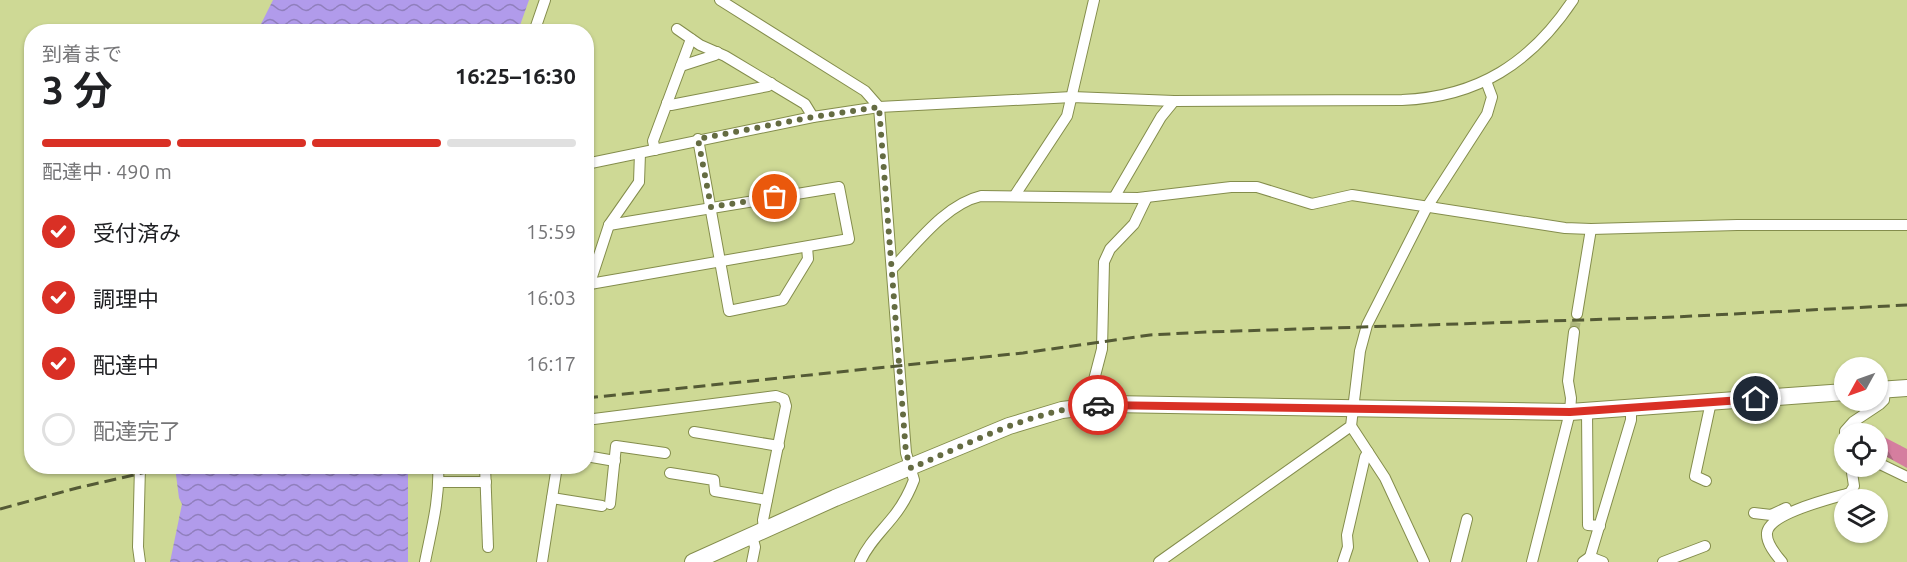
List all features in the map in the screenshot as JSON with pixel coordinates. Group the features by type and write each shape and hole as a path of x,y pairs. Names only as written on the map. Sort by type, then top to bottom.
{"highway":[{"path":"1888,390 1907,388"},
{"path":"693,562 1034,417 1062,410 1123,404 1578,412 1834,393"}],"street":[{"path":"537,24 545,0"},
{"path":"720,0 865,91 879,107 906,453 914,480 908,496 894,516 868,545 860,562"},
{"path":"1015,195 1067,116 1094,0"},
{"path":"594,162 698,139 879,107 1072,97 1174,101 1418,99 1465,90 1509,68 1534,48 1556,24 1573,0"},
{"path":"677,29 805,104 813,117"},
{"path":"655,150 653,141 691,39"},
{"path":"681,66 716,55 717,52"},
{"path":"1434,562 1424,562 1385,478 1351,426 1360,351 1367,325 1427,207 1487,114 1492,97 1486,81"},
{"path":"667,103 671,105 768,86 771,83"},
{"path":"1114,196 1161,117 1174,101"},
{"path":"698,139 729,311 783,300 808,259 807,247"},
{"path":"594,272 609,225 639,182 640,153"},
{"path":"892,269 951,210 964,201 981,196 1147,197 1244,186 1270,189 1312,204 1352,195 1565,228 1907,225"},
{"path":"594,283 849,239 839,187 609,225"},
{"path":"1092,406 1090,395 1102,349 1104,262 1110,249 1134,224 1147,197"},
{"path":"1577,314 1592,229"},
{"path":"1574,332 1569,358 1568,381 1571,398 1578,412 1588,525 1600,526"},
{"path":"594,419 776,396 784,399 786,406 779,446 752,562"},
{"path":"1706,481 1695,476 1711,402"},
{"path":"1603,562 1588,560 1631,420 1631,408"},
{"path":"1852,423 1870,411"},
{"path":"1532,562 1578,412"},
{"path":"1159,562 1351,426"},
{"path":"694,432 779,446"},
{"path":"552,498 606,505 616,446 665,453"},
{"path":"1343,562 1348,547 1347,535 1354,502 1368,452"},
{"path":"594,457 615,461"},
{"path":"1888,468 1907,477"},
{"path":"670,472 714,480 715,491 767,500"},
{"path":"140,474 138,546 140,562"},
{"path":"425,562 438,474"},
{"path":"486,474 488,547"},
{"path":"542,562 556,474"},
{"path":"1782,562 1769,543 1768,529 1800,507 1850,493 1854,486 1853,477"},
{"path":"439,482 486,482"},
{"path":"1754,513 1771,515 1794,505 1800,507"},
{"path":"1456,562 1467,519"},
{"path":"1663,562 1705,546"}],"green space":[{"path":"1888,439 1907,449 1907,468 1888,458"}],"water":[{"path":"273,0 529,0 520,24 261,24"},
{"path":"176,474 408,474 408,562 170,562 182,504"}],"tunnel":[{"path":"1574,332 1577,314"}],"railway":[{"path":"594,397 1023,353 1150,335 1674,317 1907,305"},
{"path":"0,509 138,474"}],"way so far":[{"path":"775,197 711,207 698,139 879,107 906,453 911,468 1034,417 1098,405"}],"route":[{"path":"1098,405 1570,412 1756,399"}]}
